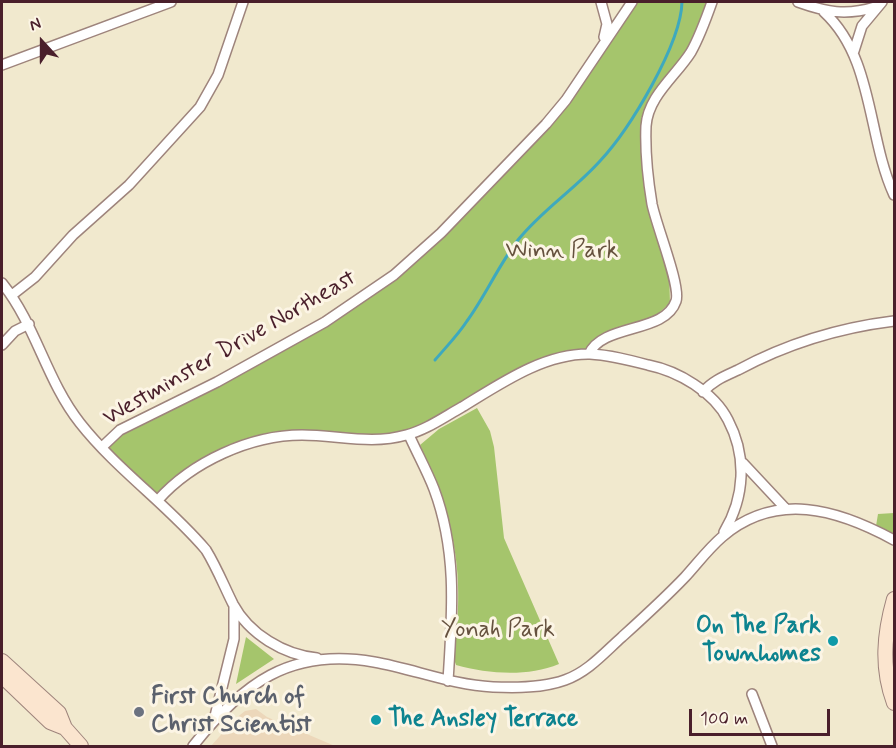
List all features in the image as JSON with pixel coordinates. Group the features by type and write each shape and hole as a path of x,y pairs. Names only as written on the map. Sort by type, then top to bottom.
{"main road":[{"path":"894,599 885,638 885,655 887,678 894,703"},
{"path":"2,661 59,713 65,728 81,747"},
{"path":"2,676 50,722 65,728"}],"street":[{"path":"2,65 171,2"},
{"path":"12,295 35,277 74,235 129,185 200,107 218,75 243,2"},
{"name":"Westminster Drive Northeast","path":"599,51 607,24 601,2"},
{"name":"Westminster Drive Northeast","path":"102,447 120,430 217,382 325,322 394,275 441,233 546,124 632,2"},
{"path":"589,354 599,341 664,316 676,301 676,287 652,204 646,125 659,94 689,55 701,34 711,2"},
{"path":"798,2 824,12 852,13 878,4"},
{"path":"854,51 862,26 878,4"},
{"path":"824,12 841,29 854,51 879,150 894,195"},
{"path":"2,283 29,324 61,395 102,447 207,550 220,572 234,607 252,628 279,648 302,656 375,662 477,686 519,688 552,684 576,675 600,657 672,591 720,539 756,514 786,508 830,514 894,540"},
{"path":"703,392 713,383 750,363 806,339 857,326 894,321"},
{"path":"2,345 15,331 29,324"},
{"path":"158,500 173,483 190,470 260,440 302,435 378,440 409,435 528,370 561,358 589,354 659,367 703,392 727,418 743,463 786,508"},
{"path":"409,435 436,496 451,557 453,596 448,681"},
{"path":"720,539 732,517 743,463"},
{"path":"214,720 234,639 234,607"},
{"path":"193,747 214,720 245,689 270,674 295,665 330,658"},
{"path":"752,694 772,747"}],"shaded area":[{"path":"256,709 267,717 335,746 211,746 235,719 245,711"}],"green space":[{"name":"Winn Park","path":"630,2 709,2 701,40 641,118 651,204 669,269 670,303 648,323 520,376 406,435 265,441 206,467 151,500 104,449 121,432 350,309 433,239 530,148 595,59"},
{"name":"Yonah Park","path":"477,408 490,431 494,447 504,538 559,664 547,668 508,673 495,672 456,665 454,659 458,599 455,549 442,500 420,445 439,429"},
{"path":"894,513 894,535 876,526 878,514"},
{"path":"246,637 274,659 236,684"}],"waterway":[{"path":"435,360 456,336 504,260 527,229 600,161 625,129 664,62 673,40 682,2"}],"place":[{"name":"On The Park Townhomes","path":"833,641"},
{"name":"First Church of Christ Scientist","path":"139,712"},
{"name":"The Ansley Terrace","path":"376,720"}]}
